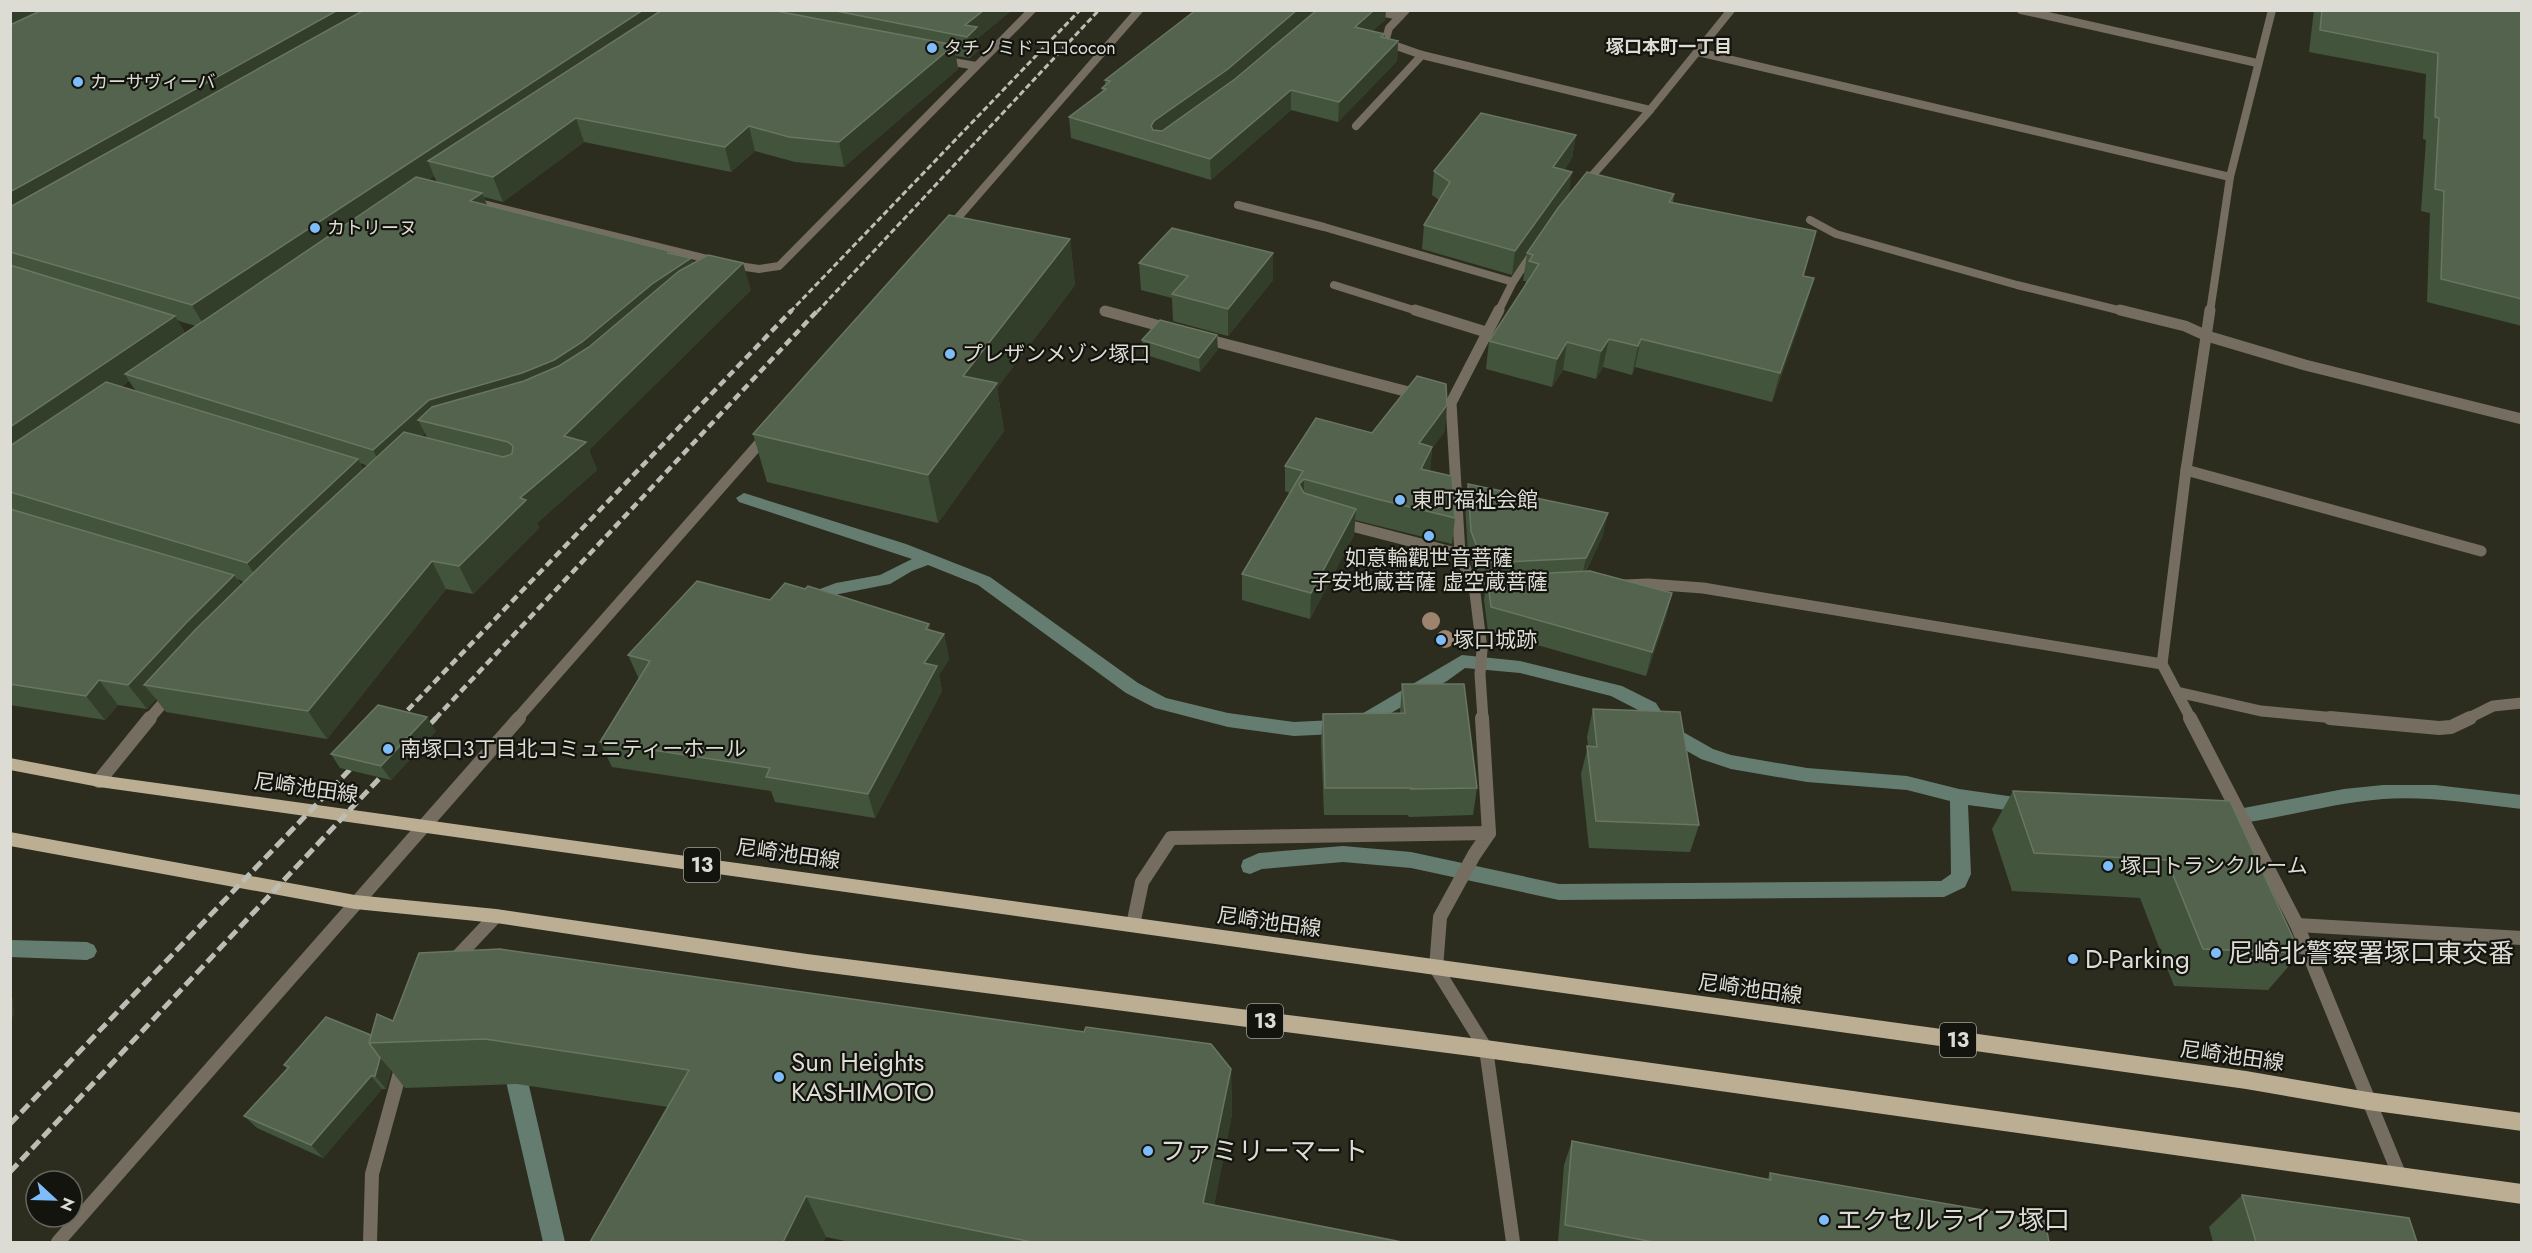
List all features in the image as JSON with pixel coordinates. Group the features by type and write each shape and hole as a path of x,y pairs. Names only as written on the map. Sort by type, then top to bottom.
{"main road":[{"name":"尼崎池田線","path":"10,764 99,781 2246,1080 2368,1101 2522,1122"},
{"name":"13","path":"10,839 355,902 496,916 807,962 1486,1049 2401,1179 2522,1194"}],"street":[{"path":"457,197 732,265 759,269 779,266 1032,10"},
{"path":"938,240 1139,10"},
{"path":"1369,10 1403,13"},
{"path":"1577,193 1650,110 1731,10"},
{"path":"2021,10 2257,63"},
{"path":"2272,10 2230,177 2186,470 2162,664 2297,926 2401,1179"},
{"path":"1403,13 1389,28 1385,42 1422,55 1650,110"},
{"path":"1698,52 2230,177"},
{"path":"1356,126 1422,55"},
{"path":"930,57 976,66"},
{"path":"1238,205 1324,227 1513,282"},
{"path":"1810,220 1836,234 2017,285 2185,326 2206,336 2305,365 2522,419"},
{"path":"1513,1242 1486,1049 1436,968 1440,917 1454,889 1489,833 1480,674 1481,593 1460,554 1451,403 1513,282 1538,243"},
{"path":"713,276 732,265"},
{"path":"1334,285 1486,332"},
{"path":"1105,311 1428,397"},
{"path":"1439,400 1451,403"},
{"path":"58,1242 772,430"},
{"path":"2186,470 2481,551"},
{"path":"1328,519 1373,533 1460,554"},
{"path":"1614,586 1648,584 1703,588 2162,664"},
{"path":"99,781 129,741 180,684"},
{"path":"2177,692 2261,711 2439,728 2451,727 2493,706 2522,703"},
{"path":"1133,925 1142,882 1171,838 1489,833"},
{"path":"443,981 460,954 496,916"},
{"path":"2297,926 2522,938"},
{"path":"370,1242 372,1174 407,1047"}],"building":[{"path":"42,10 338,10 10,192 10,25"},
{"path":"364,10 643,10 192,305 10,252 10,207"},
{"path":"662,10 771,10 954,45 839,142 789,137 749,126 725,147 576,118 493,177 428,161"},
{"path":"831,10 984,10 965,25 977,27 967,37"},
{"path":"1196,10 1297,10 1228,69 1154,121 1151,126 1153,130 1162,131 1235,79 1317,10 1374,10 1355,27 1385,34 1381,37 1398,41 1339,102 1291,90 1210,159 1069,117 1106,89 1102,88 1110,81 1105,80"},
{"path":"2322,10 2522,10 2522,299 2441,279 2444,191 2435,189 2439,118 2435,117 2438,53 2320,30"},
{"path":"1481,113 1576,135 1553,167 1572,172 1515,251 1424,225 1450,182 1434,171"},
{"path":"1587,172 1674,194 1669,202 1816,231 1803,276 1814,278 1780,373 1641,339 1638,346 1609,339 1601,351 1567,342 1557,359 1489,341 1539,264 1529,261 1533,255 1527,253 1558,208"},
{"path":"416,177 482,193 470,201 691,258 652,284 582,342 554,360 522,373 429,400 373,450 125,374"},
{"name":"プレザンメゾン塚口","path":"949,215 1070,239 963,376 997,383 928,475 753,434"},
{"path":"1172,228 1273,253 1228,309 1172,294 1188,276 1139,263"},
{"path":"708,255 743,263 564,436 586,442 520,498 526,500 459,566 432,561 308,711 144,685 195,630 286,541 404,432 503,457 512,454 513,446 508,442 418,420 432,407 524,381 559,366 589,347 679,271"},
{"path":"10,265 175,316 10,427"},
{"path":"1160,320 1217,335 1199,358 1142,340"},
{"path":"1417,376 1446,384 1447,405 1419,443 1432,447 1421,469 1452,476 1455,518 1304,479 1299,484 1304,493 1356,509 1311,593 1242,574 1303,471 1285,466 1316,418 1372,433"},
{"path":"106,382 358,459 247,563 10,492 10,446"},
{"path":"1468,484 1608,513 1586,558 1483,563 1471,531"},
{"path":"10,509 234,575 128,685 99,680 86,696 10,684"},
{"path":"1590,571 1672,593 1652,652 1491,607 1487,576"},
{"path":"697,581 770,600 785,583 805,589 808,586 929,624 926,629 944,634 924,663 937,666 868,794 766,777 770,768 600,742 650,661 628,655"},
{"path":"1402,684 1464,684 1477,788 1325,788 1323,714 1405,713"},
{"path":"378,705 427,717 381,766 331,754"},
{"path":"1593,709 1680,712 1699,825 1596,821 1587,746 1597,747"},
{"path":"2013,791 2230,801 2300,953 2203,949 2167,860 2034,853"},
{"path":"500,949 1084,1032 1086,1027 1211,1044 1231,1069 1203,1203 1402,1242 1032,1242 806,1196 783,1242 590,1242 689,1070 485,1039 369,1043 377,1014 393,1021 419,953"},
{"path":"326,1017 371,1035 369,1043 380,1058 375,1076 371,1076 311,1145 244,1116 289,1067 284,1065"},
{"path":"1572,1141 1771,1180 1770,1173 2045,1221 2049,1242 1653,1242 1565,1225"},
{"path":"2242,1195 2409,1218 2417,1242 2256,1242"}],"waterway":[{"path":"744,498 900,548 984,581 1132,688 1161,703 1228,720 1294,729 1356,726 1441,677 1462,661 1520,667 1616,691 1650,708 1663,729 1707,754 1731,762 1807,775 1907,783 1959,796"},
{"path":"807,600 836,589 884,580 906,567 926,560"},
{"path":"2228,818 2344,797 2400,791 2522,802"},
{"path":"1250,866 1259,861 1343,854 1411,860 1559,892 1944,889 1958,881 1961,874 1959,796"},
{"path":"1959,796 2029,806"},
{"path":"10,948 87,951"},
{"path":"521,1063 516,1077 554,1242"}],"railway":[{"path":"790,312 1080,10"},
{"path":"817,312 1099,10"},
{"path":"399,719 792,310"},
{"path":"435,719 818,310"},
{"path":"420,735 436,718"},
{"path":"394,724 399,719"},
{"path":"10,1124 360,759"},
{"path":"10,1172 391,766"}],"place":[{"name":"タチノミドコロcocon","path":"932,48"},
{"name":"カーサヴィーバ","path":"78,82"},
{"name":"カトリーヌ","path":"315,228"},
{"name":"プレザンメゾン塚口","path":"950,354"},
{"name":"東町福祉会館","path":"1400,500"},
{"name":"如意輪觀世音菩薩 子安地蔵菩薩 虚空蔵菩薩","path":"1429,536"},
{"name":"塚口城跡","path":"1441,640"},
{"name":"南塚口3丁目北コミュニティーホール","path":"388,749"},
{"name":"塚口トランクルーム","path":"2108,866"},
{"name":"尼崎北警察署塚口東交番","path":"2216,953"},
{"name":"D-Parking","path":"2073,959"},
{"name":"Sun Heights KASHIMOTO","path":"779,1077"},
{"name":"ファミリーマート","path":"1148,1151"},
{"name":"エクセルライフ塚口","path":"1824,1220"}],"district":[{"name":"塚口本町一丁目","path":"1669,47"}]}
